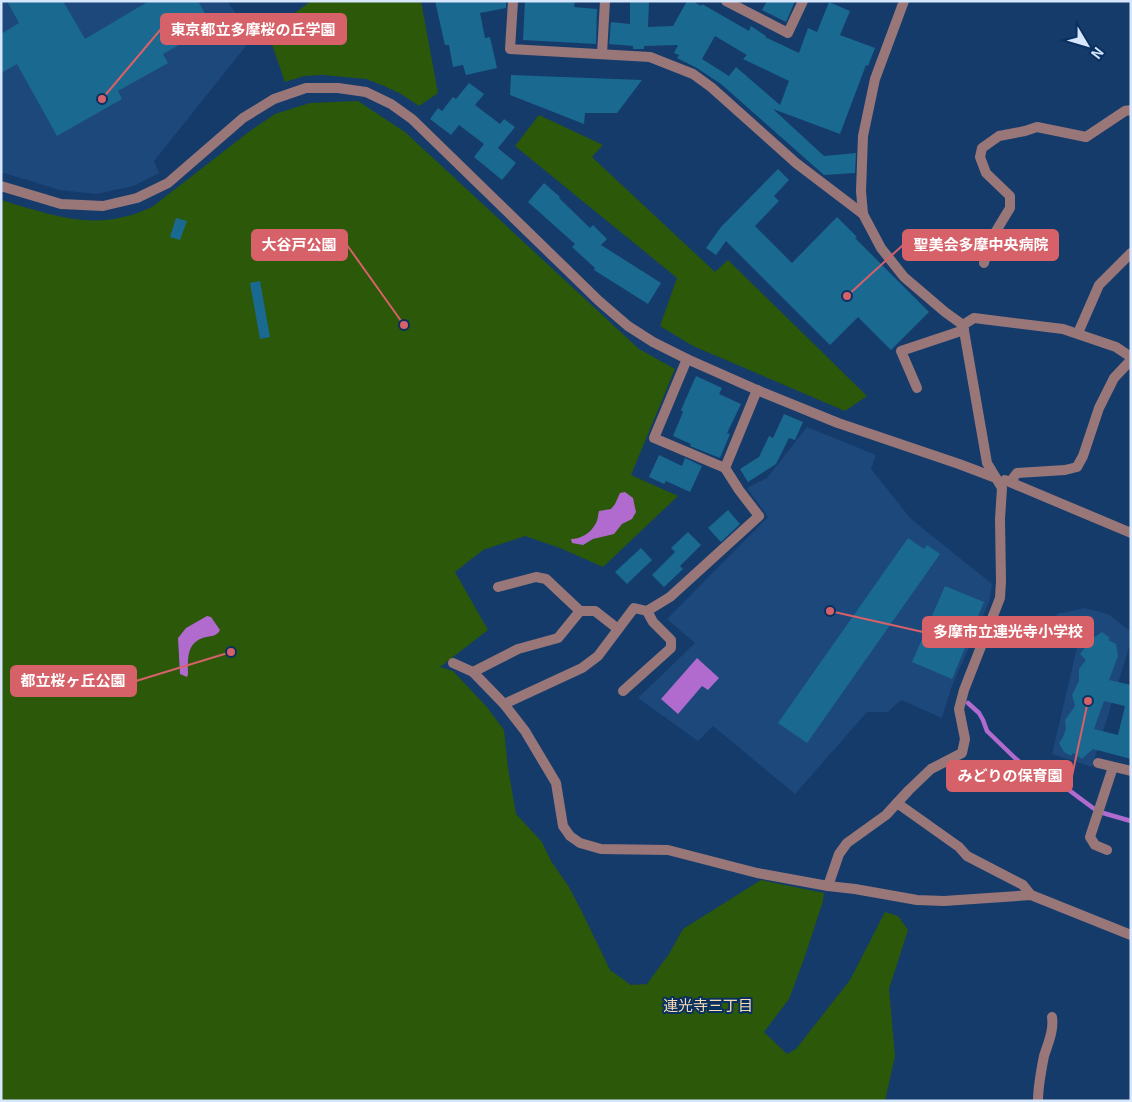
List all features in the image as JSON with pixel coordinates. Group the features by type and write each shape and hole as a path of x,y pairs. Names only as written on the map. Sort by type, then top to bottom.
{"street":[{"path":"513,1 510,49 650,57 693,74 711,87 796,163 862,214 881,248 904,277 963,328 987,464 1002,488 1000,598 964,690 959,709 965,739 962,753 931,769 886,814 847,843 839,854 828,886"},
{"path":"602,54 605,1"},
{"path":"726,1 788,33 803,1"},
{"path":"862,214 863,136 875,79 904,1"},
{"path":"1,186 61,204 103,206 137,198 168,183 242,118 274,99 306,88 338,88 366,92 391,104 412,119 599,301 628,326 653,342 756,390 838,423 1010,482 1131,533"},
{"path":"984,264 990,241 1010,208 1010,196 986,173 980,157 982,148 999,136 1037,127 1086,137 1125,111 1131,110"},
{"path":"1078,333 1098,284 1131,253"},
{"path":"917,388 901,351 963,328 974,318 1062,329 1078,333 1116,347 1131,359 1114,378 1099,408 1083,456 1077,468 1017,473 1010,482"},
{"path":"504,704 582,668 598,656 634,608 647,611 670,597 759,516 725,468 654,438 687,359"},
{"path":"725,468 756,390"},
{"path":"498,587 536,577 546,580 580,611 595,611 618,629"},
{"path":"473,672 518,649 558,638 580,611"},
{"path":"623,691 670,648 671,640 653,622 647,611"},
{"path":"453,662 473,672 504,704 525,731 556,783 563,826 570,836 580,843 601,849 668,850 757,873 828,886 855,888 917,900 944,901 1031,894 1131,934"},
{"path":"1098,763 1131,771"},
{"path":"1107,850 1095,845 1090,837 1113,767"},
{"path":"897,803 959,847 966,856 1023,885 1031,894"},
{"path":"1038,1101 1038,1087 1044,1056 1054,1026 1052,1017"}],"shaded area":[{"path":"1,1 227,1 253,37 154,161 159,173 133,186 96,194 60,190 1,172"},
{"path":"807,427 876,455 871,469 911,519 992,584 989,602 951,688 942,718 901,700 888,712 867,712 795,794 713,726 698,741 638,698 695,643 667,619 768,517 747,488 767,478"},
{"path":"625,492 633,498 636,512 632,519 622,524 614,534 593,539 583,545 572,543 571,539 582,537 591,530 597,522 599,511 611,509 620,493"},
{"path":"1085,608 1108,614 1131,632 1131,641 1092,767 1052,754 1077,648 1056,614"},
{"path":"207,616 211,617 220,630 214,635 199,639 192,647 188,657 187,677 180,674 178,638 186,628"},
{"path":"697,658 719,678 708,690 702,686 678,714 661,699"}],"green space":[{"path":"311,1 421,1 438,93 419,106 401,94 366,79 323,75 304,76 285,82 268,33"},
{"path":"358,101 405,132 639,349 675,369 631,475 678,496 603,567 560,548 525,536 483,550 455,572 488,630 440,667 453,671 486,706 504,730 516,814 542,842 551,861 569,887 610,970 631,985 647,984 669,954 683,929 761,880 824,893 804,959 789,999 764,1032 787,1054 796,1049 850,980 885,912 898,916 908,930 889,989 895,1056 885,1101 1,1101 1,200 40,212 76,219 113,219 132,215 152,207 250,131 275,114 310,103"},
{"path":"539,115 603,145 592,157 715,272 728,260 867,396 845,411 693,346 660,326 677,278 515,146"}],"building":[{"path":"7,1 63,1 85,39 149,1 198,1 212,26 163,54 168,63 118,91 122,99 57,136 17,64 1,73 1,34 19,23"},
{"path":"435,1 506,1 506,8 480,13 485,38 490,37 497,68 466,75 463,65 453,67 449,45 445,45"},
{"path":"525,1 575,1 574,7 597,9 596,44 523,40"},
{"path":"630,1 649,1 648,27 673,26 687,1 693,1 701,6 702,4 749,31 751,26 765,37 799,53 808,28 817,32 829,2 850,11 840,35 875,48 868,66 866,65 840,134 773,109 824,156 856,153 855,173 824,175 721,84 697,68 677,58 679,55 674,53 678,45 644,46 644,49 633,49 633,46 609,44 611,22 630,24","holes":["715,36 747,55 743,59 789,81 780,105 736,67 729,76 702,59"]},
{"path":"767,1 795,1 786,22 762,10"},
{"path":"511,75 642,80 617,113 585,113 584,124 510,95"},
{"path":"469,83 484,94 475,105 500,124 504,119 515,127 498,148 516,163 502,180 474,157 484,144 459,125 451,135 430,119 438,108 442,111 453,97 456,99"},
{"path":"778,169 789,180 774,196 779,201 755,226 792,263 837,217 857,237 855,238 929,312 891,350 858,317 830,345 726,241 716,255 706,248 721,227"},
{"path":"544,183 590,228 593,225 607,239 601,245 661,283 648,304 594,270 595,268 572,247 575,244 528,202"},
{"path":"176,218 187,221 180,240 170,237"},
{"path":"260,281 270,337 260,339 250,283"},
{"path":"696,376 722,388 719,394 741,404 727,433 730,434 720,458 690,446 691,444 673,436 683,412 681,410"},
{"path":"784,414 803,422 795,440 789,438 776,464 748,482 740,469 759,457 769,436 773,438"},
{"path":"659,455 682,466 685,458 702,466 690,492 666,481 664,484 649,477"},
{"path":"728,510 740,524 721,542 708,528"},
{"path":"688,532 701,545 680,566 683,569 664,587 652,575 675,552 671,548"},
{"path":"908,538 924,549 927,545 940,554 807,743 778,723"},
{"path":"641,548 652,560 627,584 615,572"},
{"path":"945,586 984,602 952,679 912,662"},
{"path":"1102,632 1110,638 1108,640 1116,644 1118,656 1109,680 1131,685 1131,759 1093,749 1082,759 1073,753 1071,756 1064,752 1059,743 1066,729 1065,720 1075,706 1072,695 1079,681 1079,669 1086,660 1080,654 1093,638","holes":["1104,701 1125,706 1118,735 1094,729"]}],"waterway":[{"path":"968,703 979,713 987,731 1034,774 1046,773 1093,808 1131,821"}],"place":[{"name":"東京都立多摩桜の丘学園","path":"102,99"},
{"name":"聖美会多摩中央病院","path":"847,296"},
{"name":"大谷戸公園","path":"404,325"},
{"name":"多摩市立連光寺小学校","path":"830,611"},
{"name":"都立桜ヶ丘公園","path":"231,652"},
{"name":"みどりの保育園","path":"1088,701"}],"district":[{"name":"連光寺三丁目","path":"708,1006"}]}
